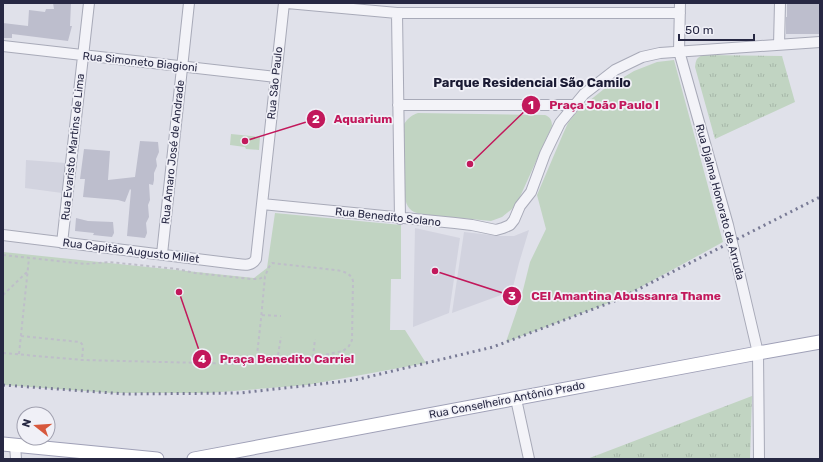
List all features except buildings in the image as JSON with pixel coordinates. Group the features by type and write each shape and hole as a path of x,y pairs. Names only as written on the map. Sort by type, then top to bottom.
{"main road":[{"name":"Rua Conselheiro Antônio Prado","path":"194,459 241,455 516,399 820,342"},
{"path":"9,444 157,459"}],"street":[{"name":"Rua Evaristo Martins de Lima","path":"62,243 89,3"},
{"name":"Rua Amaro José de Andrade","path":"162,254 189,3"},
{"name":"Rua São Paulo","path":"256,259 284,3"},
{"path":"287,3 397,12 680,8"},
{"path":"779,45 780,3"},
{"name":"Rua Djalma Honorato de Arruda","path":"680,8 679,51 728,225 758,353 758,459"},
{"path":"397,12 400,219"},
{"path":"398,105 575,105 584,93 615,70 642,57 679,51 820,42"},
{"name":"Rua Simoneto Biagioni","path":"3,46 276,77"},
{"name":"Rua Benedito Solano","path":"262,204 472,225 496,230 507,227 516,218 520,206 530,192 545,154 560,123 575,105"},
{"name":"Rua Capitão Augusto Millet","path":"3,235 244,265 251,264 256,259"},
{"path":"516,399 529,459"},
{"path":"9,444 16,459"}],"path":[{"path":"3,255 85,264 109,262 170,268 195,273 251,279 260,279 265,276"},
{"path":"19,354 29,258"},
{"path":"3,353 82,360 256,364 313,357 343,351 349,346 352,340 353,281 350,274 341,271 272,264 265,276 256,364"},
{"path":"3,295 28,271"},
{"path":"262,315 281,316"},
{"path":"21,336 80,342 83,345 82,360"},
{"path":"277,362 281,337"},
{"path":"313,357 315,339"}],"shaded area":[{"path":"26,160 66,163 62,193 25,188"},
{"path":"415,228 460,238 449,313 413,327"},
{"path":"529,230 512,291 452,313 464,232 514,236"}],"green space":[{"path":"703,55 782,56 795,102 715,139 695,67 699,57"},
{"path":"674,60 723,242 619,299 506,342 521,298 530,262 546,229 537,195 568,123 579,109 604,89 634,71 657,62"},
{"path":"418,113 545,115 552,122 552,126 519,199 512,209 502,217 491,221 420,214 414,212 408,206 405,197 404,124 410,117"},
{"path":"231,134 260,137 259,150 246,149 245,147 230,145"},
{"path":"275,213 401,225 401,279 391,279 390,330 405,330 426,363 307,385 209,393 112,393 3,385 3,252 254,278 267,268"},
{"path":"752,396 750,459 587,459"}],"railway":[{"path":"3,385 126,394 240,393 355,380 493,347 617,300 820,197"}],"place":[{"name":"Aquarium","path":"245,141"},
{"name":"Praça João Paulo I","path":"470,164"},
{"name":"CEI Amantina Abussanra Thame","path":"435,271"},
{"name":"Praça Benedito Carriel","path":"179,292"}],"district":[{"name":"Parque Residencial São Camilo","path":"532,82"}]}
